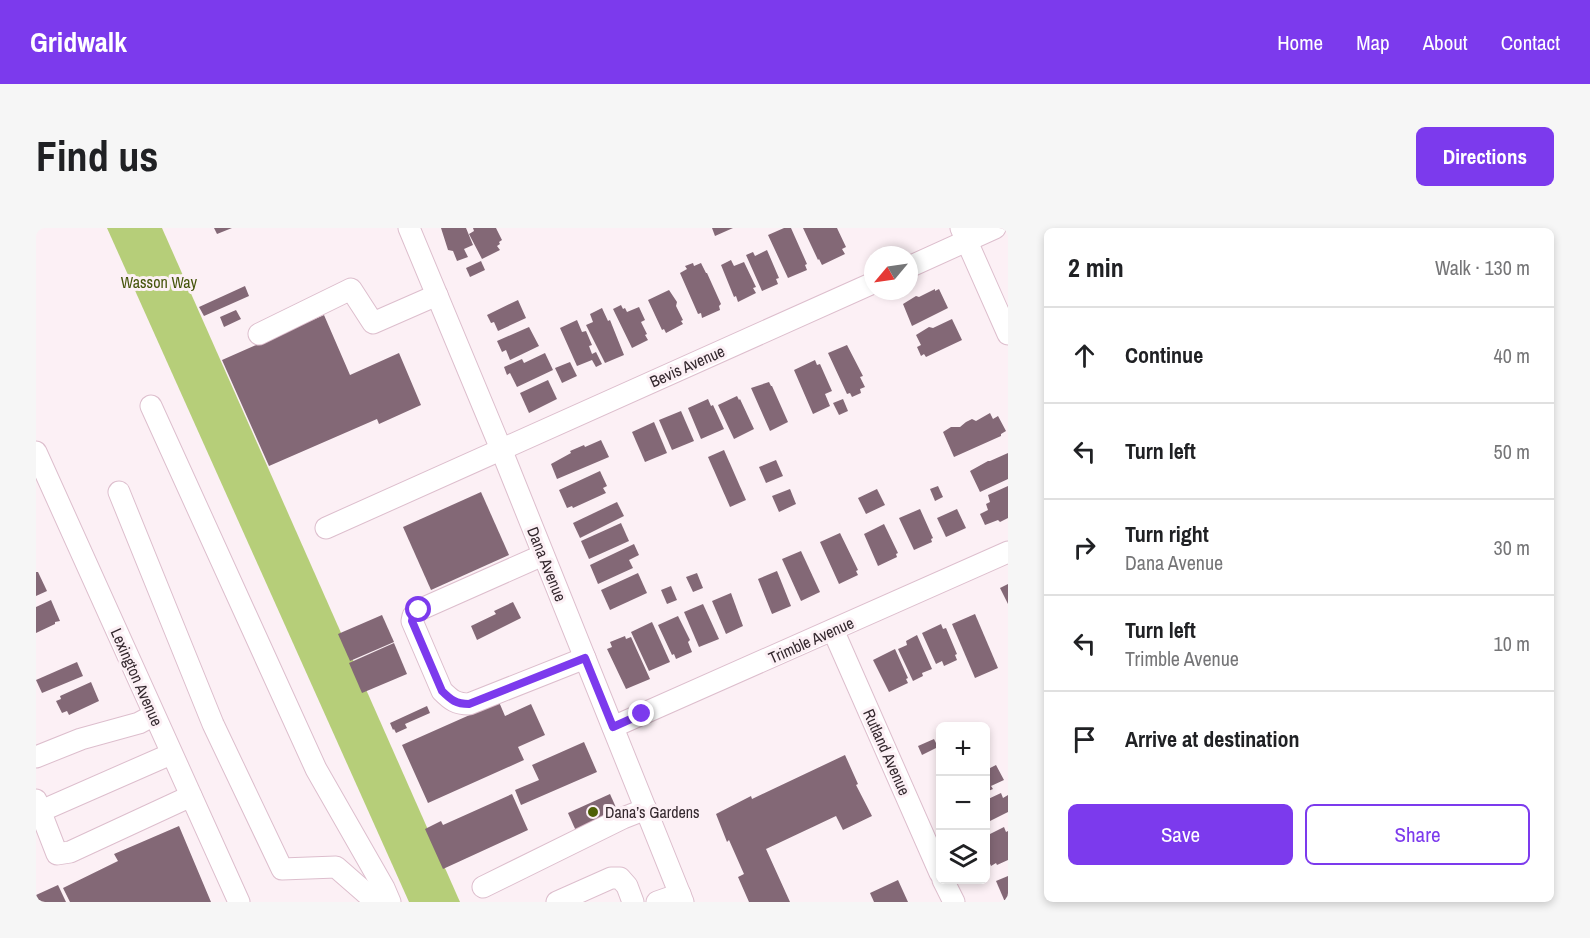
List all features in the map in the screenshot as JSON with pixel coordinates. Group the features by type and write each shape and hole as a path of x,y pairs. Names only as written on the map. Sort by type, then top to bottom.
{"street":[{"name":"Dana Avenue","path":"409,228 501,449 682,898"},
{"path":"918,262 964,235 995,228"},
{"path":"964,235 1008,334"},
{"name":"Bevis Avenue","path":"326,528 864,287"},
{"path":"260,334 351,289 373,323 437,295"},
{"path":"151,406 316,769 390,902"},
{"name":"Lexington Avenue","path":"36,452 239,902"},
{"path":"119,492 213,724 282,869 336,867 375,902"},
{"name":"Trimble Avenue","path":"613,727 1008,552"},
{"path":"543,555 419,610 413,616 412,621 442,691 459,704 469,704 585,658"},
{"name":"Rutland Avenue","path":"833,630 936,864"},
{"path":"36,757 81,740 139,723 154,715"},
{"path":"171,754 39,806 57,854 69,852 191,796"},
{"path":"483,887 622,818 645,809"},
{"path":"557,902 611,878 620,878 627,886 633,902"},
{"path":"946,884 954,902"},
{"path":"657,902 682,898"}],"green space":[{"name":"Wasson Way","path":"107,228 162,228 460,902 409,902"}],"building":[{"path":"214,228 232,228 217,234"},
{"path":"441,228 466,228 473,245 464,249 468,257 457,261 453,251 448,250"},
{"path":"473,228 496,228 502,240 497,246 500,250 482,259 469,234 474,231"},
{"path":"712,228 733,228 715,236"},
{"path":"784,228 791,228 807,264 805,265 807,270 788,278 768,235"},
{"path":"803,228 837,228 846,247 842,249 845,254 822,265"},
{"path":"767,250 779,278 776,279 778,284 762,291 746,255 753,252 755,256"},
{"path":"731,260 734,266 744,262 756,287 753,288 756,293 738,302 721,265"},
{"path":"481,261 485,270 470,277 466,268"},
{"path":"693,263 694,266 701,263 721,304 720,310 702,318 701,313 698,314 680,273 687,269 685,266"},
{"path":"245,286 249,296 204,316 199,307"},
{"path":"939,289 948,308 912,326 903,304 910,300 918,300 919,297"},
{"path":"669,290 677,302 676,306 683,324 666,333 664,329 662,330 648,300"},
{"path":"518,300 526,318 498,331 494,322 491,323 487,315"},
{"path":"621,305 627,312 639,307 645,320 641,322 648,340 632,348 613,309"},
{"path":"602,308 608,321 610,320 624,355 605,363 586,325 593,322 590,314"},
{"path":"236,310 241,319 224,327 220,317"},
{"path":"324,315 350,375 399,353 421,405 379,424 377,419 269,466 222,360"},
{"path":"952,319 962,340 926,357 924,354 921,356 917,347 921,345 916,335 929,327 933,328"},
{"path":"577,320 582,332 586,331 592,345 589,346 592,354 596,352 602,364 596,367 592,360 577,366 560,328"},
{"path":"529,327 539,346 510,360 506,350 502,352 497,341"},
{"path":"847,345 863,376 860,377 865,387 860,389 861,393 852,397 850,393 847,394 828,353"},
{"path":"545,353 553,370 517,387 510,373 507,375 504,367 522,359 524,363"},
{"path":"815,360 817,365 820,364 832,391 825,394 830,406 813,414 794,370"},
{"path":"570,362 577,376 562,383 555,368"},
{"path":"548,380 557,399 529,413 520,393"},
{"path":"769,382 788,422 770,431 751,388"},
{"path":"737,396 754,429 734,439 718,405"},
{"path":"708,399 724,429 701,439 688,408"},
{"path":"843,399 848,411 839,415 833,403"},
{"path":"681,411 694,441 672,450 659,420"},
{"path":"990,413 993,419 998,416 1006,431 1001,436 954,457 943,432 951,427 960,427 972,419 976,421"},
{"path":"654,422 667,453 645,462 632,432"},
{"path":"601,440 609,457 557,479 551,464 571,453 570,451"},
{"path":"724,450 746,500 730,507 708,457"},
{"path":"1008,453 1008,479 980,492 970,471"},
{"path":"776,460 783,476 766,483 759,467"},
{"path":"600,471 607,486 603,488 606,493 573,508 572,506 567,508 559,490"},
{"path":"938,486 943,497 935,501 930,489"},
{"path":"1008,486 1008,518 985,525 980,514 988,510 986,504 990,502 988,495"},
{"path":"790,489 796,504 779,512 772,496"},
{"path":"877,489 885,505 866,514 858,498"},
{"path":"481,492 509,555 431,590 403,527"},
{"path":"617,502 624,516 580,538 573,523"},
{"path":"920,509 933,538 932,542 914,550 899,518"},
{"path":"957,509 966,528 946,537 937,518"},
{"path":"621,523 629,541 589,559 581,541"},
{"path":"884,524 898,553 897,557 878,566 864,534"},
{"path":"840,533 858,570 856,571 858,575 839,584 820,542"},
{"path":"634,544 639,555 629,560 633,568 598,584 590,565"},
{"path":"801,551 820,592 801,601 782,559"},
{"path":"777,571 791,606 772,614 758,579"},
{"path":"36,572 47,591 36,596"},
{"path":"638,573 647,593 610,610 601,590"},
{"path":"697,573 703,588 693,592 686,577"},
{"path":"1008,584 1008,604 1000,588"},
{"path":"671,586 677,600 667,604 661,590"},
{"path":"731,593 743,626 726,634 712,601"},
{"path":"51,600 60,621 36,633 36,607"},
{"path":"513,602 521,618 477,640 471,626 496,614 494,611"},
{"path":"703,604 719,639 699,647 684,612"},
{"path":"975,614 998,668 975,678 952,624"},
{"path":"382,615 394,642 350,661 338,634"},
{"path":"678,616 690,640 688,642 692,652 676,659 658,625"},
{"path":"652,622 670,662 649,671 631,632"},
{"path":"941,624 943,629 946,628 957,654 955,655 957,660 944,666 942,661 936,664 922,633"},
{"path":"917,635 932,669 922,673 923,676 913,681 898,649 907,645 906,641"},
{"path":"625,636 626,639 631,637 650,679 626,689 607,649 612,647 610,642"},
{"path":"394,643 407,674 362,693 349,663"},
{"path":"895,649 908,683 889,692 873,660"},
{"path":"77,662 83,676 42,693 36,680"},
{"path":"91,682 99,701 69,715 67,711 62,713 56,701 61,699 60,696"},
{"path":"499,702 505,716 531,704 545,735 518,747 524,760 428,803 402,745"},
{"path":"427,706 430,713 405,724 407,728 396,733 393,730 390,723"},
{"path":"934,739 936,743 936,748 922,755 918,746"},
{"path":"584,742 597,772 521,805 515,790 539,780 532,765"},
{"path":"845,755 858,784 856,785 872,816 843,830 836,816 766,849 790,902 749,902 738,877 744,874 729,840 727,842 716,814 751,796 752,799"},
{"path":"996,765 1004,780 991,786 993,789 990,790 990,776 990,768"},
{"path":"1001,793 1003,798 1008,795 1008,812 990,821 990,798"},
{"path":"512,794 528,830 443,869 425,829 441,821 443,825"},
{"name":"Dana’s Gardens","path":"610,794 618,812 576,831 568,813"},
{"path":"179,826 211,902 70,902 63,888 118,861 114,854"},
{"path":"1004,827 1006,832 1008,831 1008,860 991,866 990,864 990,834"},
{"path":"1008,876 1008,902 1005,902 996,881"},
{"path":"898,880 908,902 874,902 870,893"},
{"path":"58,885 66,902 36,902 36,895"}],"place":[{"name":"Dana’s Gardens","path":"593,812"}],"route":[{"path":"419,610 413,616 412,621 442,691 459,704 469,704 585,658 613,727 642,714"}]}
